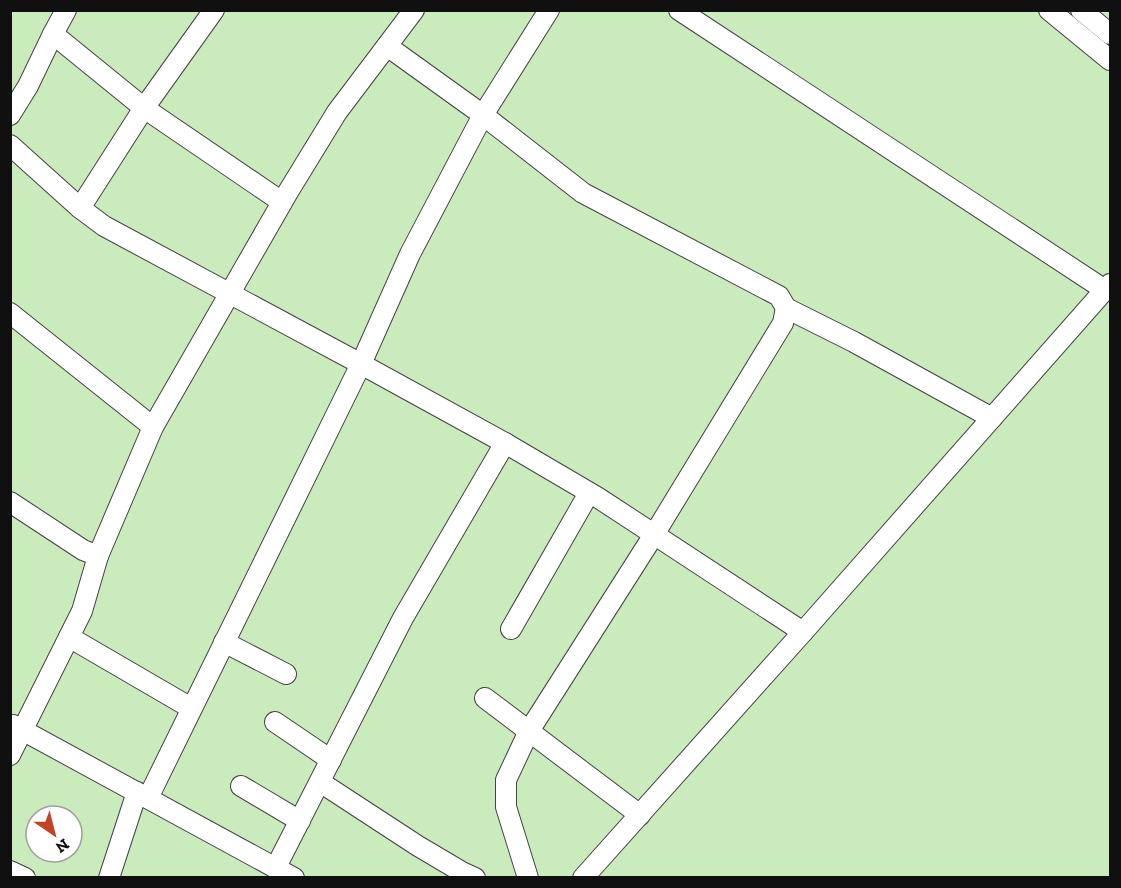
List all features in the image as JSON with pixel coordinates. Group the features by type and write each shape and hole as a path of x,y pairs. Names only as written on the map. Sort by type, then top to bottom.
{"street":[{"path":"10,115 28,87 66,10"},
{"path":"80,208 144,108 214,10"},
{"path":"10,755 16,727 82,611 98,556 153,427 282,202 337,112 414,10"},
{"path":"110,878 142,795 191,708 224,642 361,364 410,254 483,115 549,10"},
{"path":"583,878 1108,287 679,10"},
{"path":"1049,10 1110,60"},
{"path":"1081,10 1110,34"},
{"path":"53,34 144,108 282,202"},
{"path":"387,45 483,115 583,193 779,296 786,308 993,417"},
{"path":"10,146 80,208 104,226 361,364 590,492 803,632"},
{"path":"528,878 506,807 506,780 529,731 783,323 786,308"},
{"path":"10,313 153,427"},
{"path":"276,867 403,618 505,443"},
{"path":"511,629 590,492"},
{"path":"10,502 83,550 98,556"},
{"path":"69,636 191,708"},
{"path":"224,642 286,674"},
{"path":"485,698 640,815"},
{"path":"275,722 331,760"},
{"path":"16,727 294,878"},
{"path":"320,782 418,846 475,878"},
{"path":"241,786 300,821"},
{"path":"10,871 25,878"}],"green space":[{"path":"10,11 1110,11 1110,877 11,877"}]}
